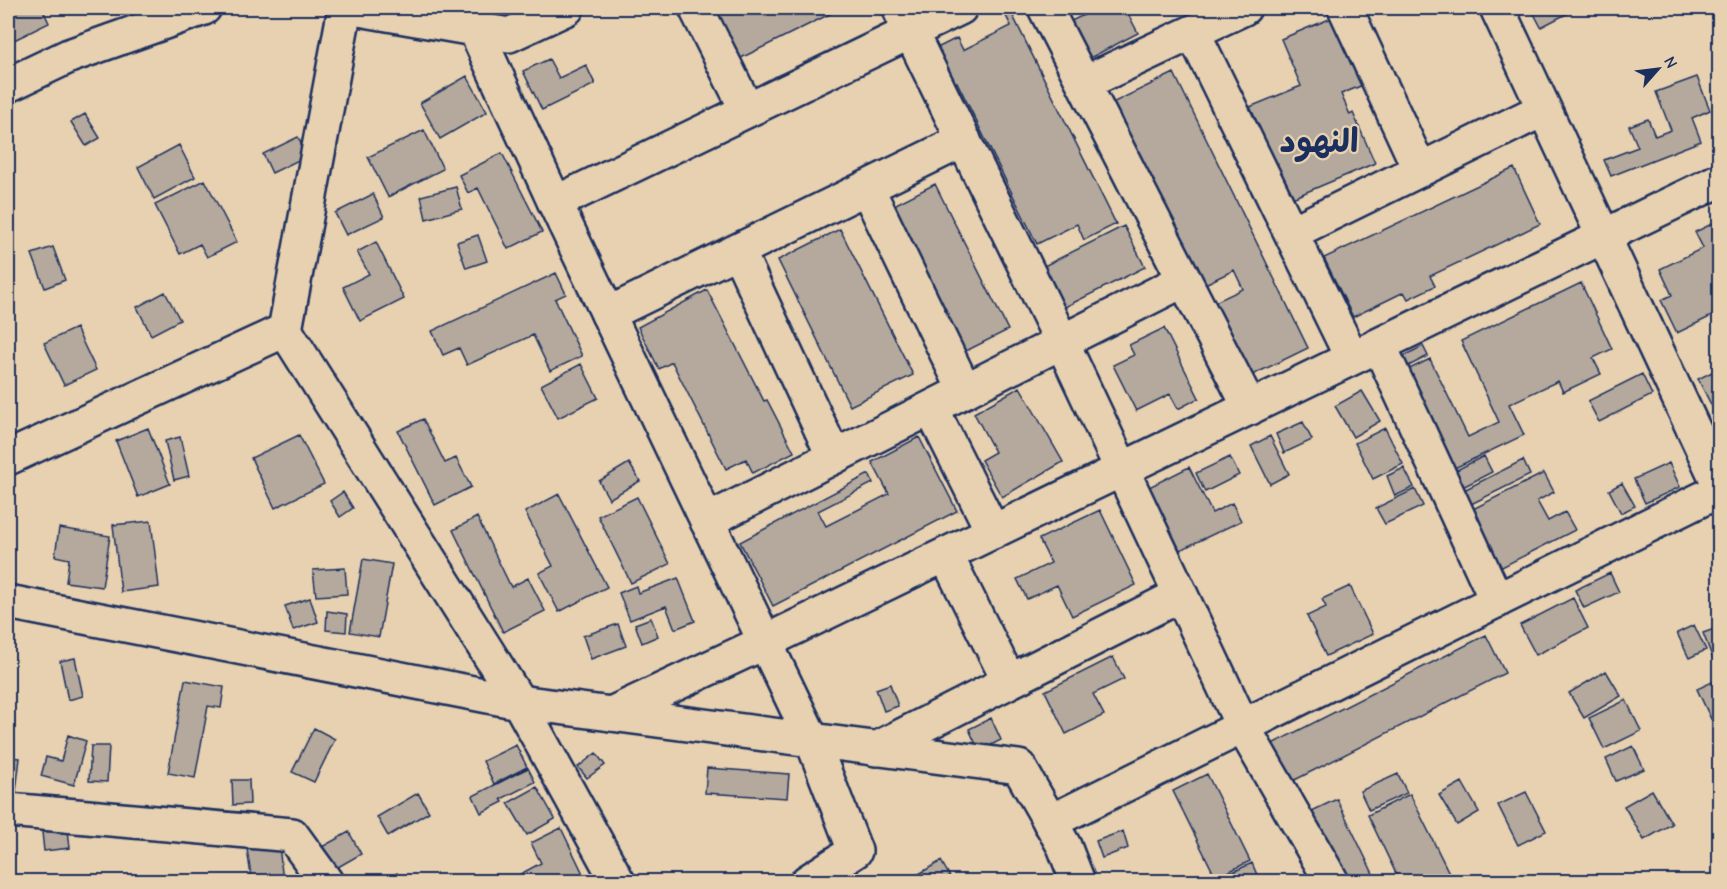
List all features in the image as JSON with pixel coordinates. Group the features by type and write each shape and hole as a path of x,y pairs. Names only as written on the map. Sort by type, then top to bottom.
{"street":[{"path":"8,85 69,56 138,18 204,8"},
{"path":"345,8 285,330 519,702 618,882"},
{"path":"353,8 509,35 567,8"},
{"path":"696,8 747,110"},
{"path":"555,203 747,110 905,20 960,8"},
{"path":"1045,8 1250,408"},
{"path":"1084,83 1244,8"},
{"path":"1345,8 1420,170"},
{"path":"1050,822 1497,601 1719,488 1497,8"},
{"path":"905,20 1061,342 1243,727 1332,882"},
{"path":"475,29 555,203 812,740 855,851 807,882"},
{"path":"1193,32 1291,234 1365,352 1497,601"},
{"path":"1291,234 1544,109"},
{"path":"608,314 964,140"},
{"path":"612,714 946,555 1719,180"},
{"path":"867,188 964,391"},
{"path":"738,251 834,457"},
{"path":"708,521 1184,280"},
{"path":"8,458 285,330"},
{"path":"931,408 993,532"},
{"path":"946,555 1009,681"},
{"path":"876,749 1180,595"},
{"path":"8,602 519,702 1019,767 1064,846 1078,882"},
{"path":"8,810 292,835 326,882"}],"building":[{"path":"23,8 42,8 49,23 8,43 8,15"},
{"path":"706,8 842,8 733,62"},
{"path":"1002,8 1009,8 1116,224 1084,240 1077,224 1037,244 957,82 939,91 921,56 957,38 963,50 1011,26"},
{"path":"1098,8 1125,8 1138,33 1084,61 1065,24"},
{"path":"1578,8 1541,27 1532,10"},
{"path":"1339,15 1368,83 1341,94 1350,115 1353,113 1375,163 1290,199 1250,107 1301,86 1281,39"},
{"path":"549,59 559,78 586,65 595,84 542,110 523,71"},
{"path":"1174,73 1308,348 1238,382 1202,308 1243,289 1234,270 1197,288 1108,105"},
{"path":"467,76 487,112 440,139 420,103"},
{"path":"1697,77 1710,110 1692,118 1701,141 1611,176 1604,160 1638,147 1629,126 1648,119 1655,136 1671,130 1656,92"},
{"path":"85,114 100,138 86,146 71,122"},
{"path":"424,130 443,169 388,197 368,157"},
{"path":"298,137 307,156 272,173 263,154"},
{"path":"179,145 195,177 154,199 138,167"},
{"path":"502,153 542,232 508,249 478,188 468,193 459,175"},
{"path":"1514,168 1540,224 1430,276 1435,286 1408,299 1404,292 1353,317 1324,258"},
{"path":"205,180 237,242 207,257 200,244 180,254 155,205"},
{"path":"935,184 1008,330 962,353 888,208"},
{"path":"456,187 462,209 426,219 421,196"},
{"path":"373,194 384,217 346,235 335,213"},
{"path":"1720,220 1720,312 1677,333 1661,300 1672,295 1660,269 1703,248 1695,232"},
{"path":"1124,226 1145,267 1065,307 1044,266"},
{"path":"840,229 913,375 850,406 778,260"},
{"path":"478,235 487,261 466,268 457,242"},
{"path":"376,242 404,299 360,321 343,287 369,274 357,252"},
{"path":"53,247 65,280 45,288 32,254"},
{"path":"556,273 566,294 555,299 582,356 550,371 533,335 467,365 459,348 443,355 432,331"},
{"path":"1581,283 1612,349 1593,358 1601,374 1563,392 1558,381 1509,404 1524,435 1444,473 1397,375 1430,359 1468,437 1499,422 1461,341"},
{"path":"707,290 764,401 767,400 794,452 753,473 746,459 726,469 672,362 659,369 638,327"},
{"path":"165,292 180,320 151,335 137,307"},
{"path":"76,328 96,370 64,385 44,343"},
{"path":"1164,328 1199,398 1178,409 1170,394 1136,411 1113,365 1134,355 1129,345"},
{"path":"1423,346 1428,356 1397,372 1392,362"},
{"path":"581,364 598,398 558,418 541,385"},
{"path":"1720,368 1720,422 1698,379"},
{"path":"1642,374 1652,395 1599,422 1588,401"},
{"path":"1020,387 1063,462 1002,497 981,460 995,452 974,413"},
{"path":"1362,391 1380,421 1353,437 1335,406"},
{"path":"423,419 445,463 456,458 471,487 435,505 398,431"},
{"path":"1303,422 1312,440 1284,453 1276,434"},
{"path":"148,428 170,484 138,497 116,441"},
{"path":"1385,428 1403,464 1373,479 1355,443"},
{"path":"299,435 324,484 275,508 251,458"},
{"path":"1270,436 1289,474 1270,484 1251,446"},
{"path":"180,437 189,476 174,480 165,441"},
{"path":"919,437 957,511 773,606 740,542 869,474 873,483 818,511 826,526 889,494 872,462"},
{"path":"1484,456 1492,472 1453,492 1445,476"},
{"path":"1230,457 1239,475 1205,492 1196,473"},
{"path":"1523,460 1530,475 1463,508 1456,494"},
{"path":"629,463 640,481 609,499 599,481"},
{"path":"1669,463 1680,487 1645,503 1634,479"},
{"path":"1189,467 1212,513 1232,503 1241,521 1180,550 1149,487"},
{"path":"1404,468 1414,487 1395,496 1387,476"},
{"path":"1544,473 1554,492 1537,501 1548,521 1565,512 1575,530 1492,572 1463,514"},
{"path":"1622,483 1635,506 1621,513 1609,490"},
{"path":"1415,489 1423,506 1385,524 1376,508"},
{"path":"343,492 353,508 340,517 330,501"},
{"path":"559,494 607,587 559,612 539,573 553,566 525,512"},
{"path":"637,497 670,564 631,583 598,516"},
{"path":"1100,510 1136,585 1072,616 1057,585 1027,599 1017,579 1051,563 1039,539"},
{"path":"477,517 511,587 528,578 545,611 503,632 453,530"},
{"path":"151,521 159,587 121,592 113,525"},
{"path":"59,528 110,536 102,587 66,582 69,559 55,556"},
{"path":"363,559 392,564 379,637 350,632"},
{"path":"345,568 347,594 316,596 313,570"},
{"path":"1610,573 1619,592 1584,608 1575,590"},
{"path":"678,578 695,621 675,629 666,606 630,620 619,593 636,586 638,593"},
{"path":"1350,586 1373,634 1326,656 1307,616 1326,607 1322,599"},
{"path":"310,598 318,622 293,630 285,606"},
{"path":"1573,598 1588,628 1536,655 1520,625"},
{"path":"327,611 347,614 346,632 326,630"},
{"path":"651,618 658,636 642,643 635,624"},
{"path":"618,624 626,646 591,659 583,636"},
{"path":"1694,625 1706,650 1689,658 1677,633"},
{"path":"1720,627 1720,657 1713,659 1703,633"},
{"path":"1486,635 1505,673 1285,785 1266,747"},
{"path":"1113,657 1124,679 1093,694 1104,715 1066,734 1045,691"},
{"path":"75,658 83,696 68,700 60,661"},
{"path":"1720,666 1720,715 1711,719 1697,689 1719,679 1714,669"},
{"path":"1606,671 1621,696 1584,718 1569,693"},
{"path":"185,680 224,687 221,708 208,706 195,778 168,773"},
{"path":"890,684 898,706 884,711 876,689"},
{"path":"1626,700 1641,731 1604,749 1589,718"},
{"path":"991,718 1001,740 979,751 969,729"},
{"path":"314,728 335,739 314,782 292,772"},
{"path":"68,735 86,741 74,785 41,776 46,757 61,761"},
{"path":"516,745 527,767 494,784 483,761"},
{"path":"91,746 109,746 107,782 89,781"},
{"path":"1633,746 1644,769 1616,781 1606,759"},
{"path":"596,753 605,765 587,778 578,767"},
{"path":"8,757 20,758 13,817 8,816"},
{"path":"528,768 535,782 501,799 503,802 481,813 473,796"},
{"path":"707,768 789,774 787,798 705,793"},
{"path":"1207,774 1250,861 1216,878 1173,791"},
{"path":"1398,774 1407,793 1369,810 1360,791"},
{"path":"232,780 249,780 250,804 233,805"},
{"path":"1462,782 1479,812 1457,825 1439,795"},
{"path":"537,787 555,819 527,835 508,803"},
{"path":"1652,790 1672,824 1644,840 1624,806"},
{"path":"1526,792 1546,831 1518,845 1498,805"},
{"path":"418,793 429,812 388,836 377,817"},
{"path":"1410,794 1449,873 1431,882 1400,882 1368,815"},
{"path":"1337,799 1377,882 1328,882 1297,818"},
{"path":"561,828 587,882 506,882 541,863 531,843"},
{"path":"68,830 70,848 44,851 42,832"},
{"path":"1123,831 1128,848 1102,858 1096,841"},
{"path":"349,832 361,854 324,875 311,853"},
{"path":"279,845 283,882 252,882 247,849"},
{"path":"941,861 953,882 905,882"},
{"path":"1252,863 1260,882 1219,882 1218,879"},
{"path":"397,873 402,882 384,882"},
{"path":"1524,873 1529,882 1509,882"}],"district":[{"name":"النهود","path":"1319,141"}]}
